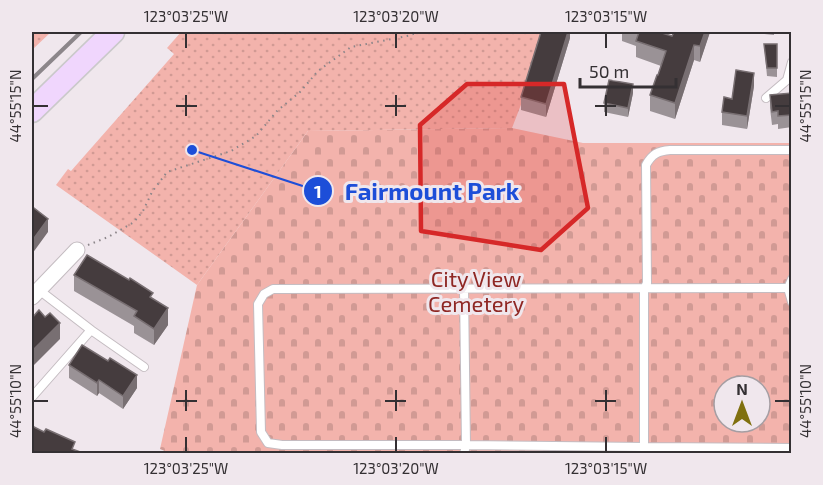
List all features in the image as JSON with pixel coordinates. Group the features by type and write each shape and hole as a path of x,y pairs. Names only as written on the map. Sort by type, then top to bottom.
{"main road":[{"path":"32,111 113,32"}],"street":[{"path":"35,293 77,250"}],"lane":[{"path":"766,98 788,80 792,62"},
{"path":"644,450 644,289 647,283 646,165 652,155 659,151 792,150"},
{"path":"792,279 788,288 792,302"},
{"path":"788,288 273,289 264,294 258,304 261,432 268,443 282,446 466,445 644,450 792,448"},
{"path":"464,290 466,445 464,453"},
{"path":"35,293 144,367"},
{"path":"32,397 92,330"}],"path":[{"path":"77,250 134,222 143,212 152,192 167,172 231,151 256,136 277,111 300,92 318,71 351,47 420,32"}],"highlighted area":[{"path":"467,84 564,84 588,208 541,250 421,231 420,125"}],"green space":[{"path":"32,32 51,32 32,50"},
{"path":"181,32 549,32 512,128 308,131 197,285 56,185 174,54 167,48"},
{"name":"City View Cemetery","path":"512,128 583,143 791,143 791,453 172,454 160,449 197,285 308,131"}],"building":[{"path":"541,32 568,32 546,104 521,97"},
{"path":"639,32 659,32 672,36 674,32 705,32 700,46 694,45 675,103 650,95 666,51 636,41"},
{"path":"764,44 777,44 777,68 767,68"},
{"path":"736,70 754,73 747,116 722,112 724,97 732,99"},
{"path":"609,80 633,84 628,108 604,103"},
{"path":"792,93 792,115 778,116 778,111 772,112 770,95"},
{"path":"34,208 48,219 32,241 32,211"},
{"path":"87,255 153,293 150,297 168,308 154,329 134,316 137,311 74,275"},
{"path":"39,310 45,317 50,313 60,323 32,351 32,318"},
{"path":"82,345 108,361 110,358 137,375 123,396 99,380 97,383 69,365"},
{"path":"32,426 44,432 46,429 75,442 72,449 83,453 37,453 32,451"}],"railway":[{"path":"32,79 81,32"}],"place":[{"name":"Fairmount Park","path":"192,150"}]}
